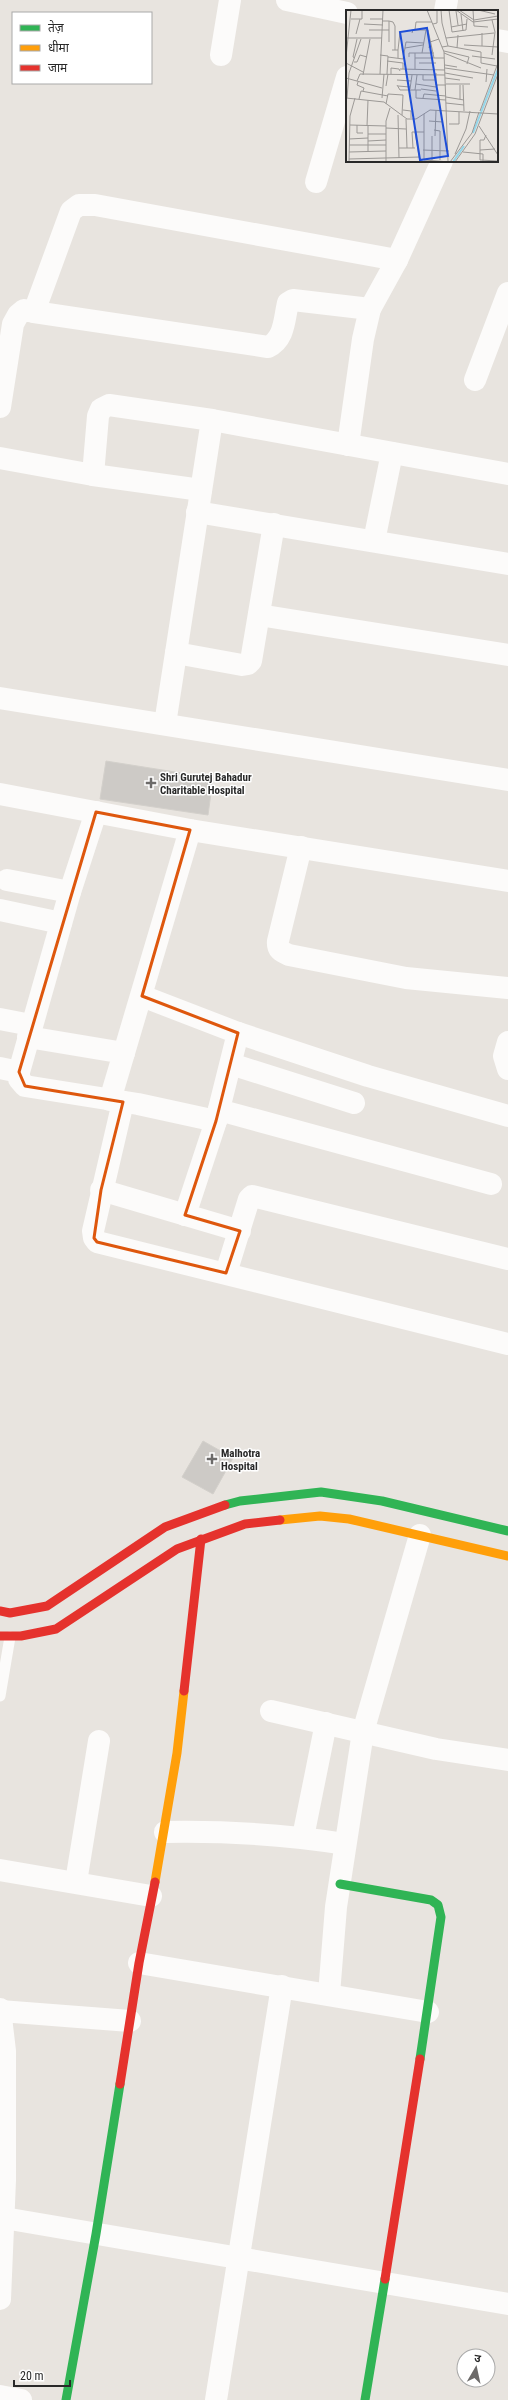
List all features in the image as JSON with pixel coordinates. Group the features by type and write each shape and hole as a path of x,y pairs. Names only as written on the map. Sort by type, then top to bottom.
{"main road":[{"path":"0,1611 10,1613 47,1606 165,1528 202,1512 240,1501 321,1492 382,1502 508,1531"},
{"path":"5,1636 56,1629 176,1548 246,1524 284,1518 320,1516 363,1522 508,1556"},
{"path":"66,2400 96,2234 139,1963 151,1896 165,1832 177,1753 201,1539"},
{"path":"340,1884 417,1896 432,1900 438,1905 441,1917 428,2012 365,2400"}],"street":[{"path":"221,56 230,0"},
{"path":"287,0 346,13"},
{"path":"445,10 447,0"},
{"path":"498,40 508,42"},
{"path":"316,182 346,80"},
{"path":"348,445 363,339 370,309 397,260 442,162"},
{"path":"34,312 71,210 79,205 103,207 397,260"},
{"path":"475,380 508,293"},
{"path":"0,408 13,324 18,315 24,310 268,346 275,343 280,336 288,303 293,300 370,309"},
{"path":"93,475 98,416 104,406 109,405 212,420 508,474"},
{"path":"165,724 212,420"},
{"path":"374,541 392,453"},
{"path":"0,458 93,475 201,490"},
{"path":"197,512 508,564"},
{"path":"176,653 248,664 253,657 274,524"},
{"path":"259,616 508,655"},
{"path":"0,698 508,780"},
{"path":"0,794 190,830 508,881"},
{"path":"96,812 70,892 29,1031 10,1070 25,1086 217,1116 492,1184"},
{"path":"190,830 124,1053 117,1101 93,1231 94,1238 98,1242 508,1344"},
{"path":"301,847 278,941 280,951 289,955 406,978 508,988"},
{"path":"7,880 70,892"},
{"path":"0,910 61,923"},
{"path":"142,996 238,1032 368,1076 508,1116"},
{"path":"0,1019 29,1031 124,1053"},
{"path":"185,1214 217,1116 238,1032"},
{"path":"508,1042 504,1056 508,1069"},
{"path":"231,1064 354,1103"},
{"path":"101,1190 240,1231"},
{"path":"226,1273 249,1199 252,1196 261,1196 508,1259"},
{"path":"329,1994 345,1844 363,1732 420,1535"},
{"path":"271,1711 436,1749 508,1760"},
{"path":"303,1837 326,1723"},
{"path":"76,1882 99,1741"},
{"path":"165,1832 236,1831 303,1837 345,1844"},
{"path":"0,1870 151,1896"},
{"path":"139,1963 282,1986 428,2012"},
{"path":"216,2400 282,1986"},
{"path":"0,2299 4,2218 3,2180 5,2051 0,2010 130,2021"},
{"path":"4,2218 238,2259 385,2281 508,2304"},
{"path":"0,2396 21,2400"}],"lane":[{"path":"0,1696 5,1636"}],"highlighted area":[{"path":"96,812 190,830 142,996 238,1033 216,1121 185,1215 240,1231 226,1273 97,1242 94,1238 101,1190 123,1102 25,1086 19,1072"}],"building":[{"path":"106,761 213,778 208,815 100,799"},
{"path":"203,1441 233,1458 213,1494 182,1477"}],"traffic: fast":[{"path":"225,1505 240,1501 321,1492 382,1501 508,1531"},
{"path":"340,1884 431,1900 438,1905 441,1917 420,2059"},
{"path":"66,2400 96,2234 120,2084"},
{"path":"365,2400 385,2279"}],"traffic: slow":[{"path":"280,1520 320,1516 349,1519 508,1556"},
{"path":"155,1882 177,1753 184,1691"}],"traffic: jam":[{"path":"0,1611 10,1613 47,1606 165,1527 225,1505"},
{"path":"0,1636 21,1636 56,1629 177,1549 245,1524 280,1520"},
{"path":"184,1691 201,1539"},
{"path":"120,2084 139,1963 155,1882"},
{"path":"385,2279 420,2059"}],"place":[{"name":"Shri Gurutej Bahadur Charitable Hospital","path":"151,783"},
{"name":"Malhotra Hospital","path":"212,1459"}]}
